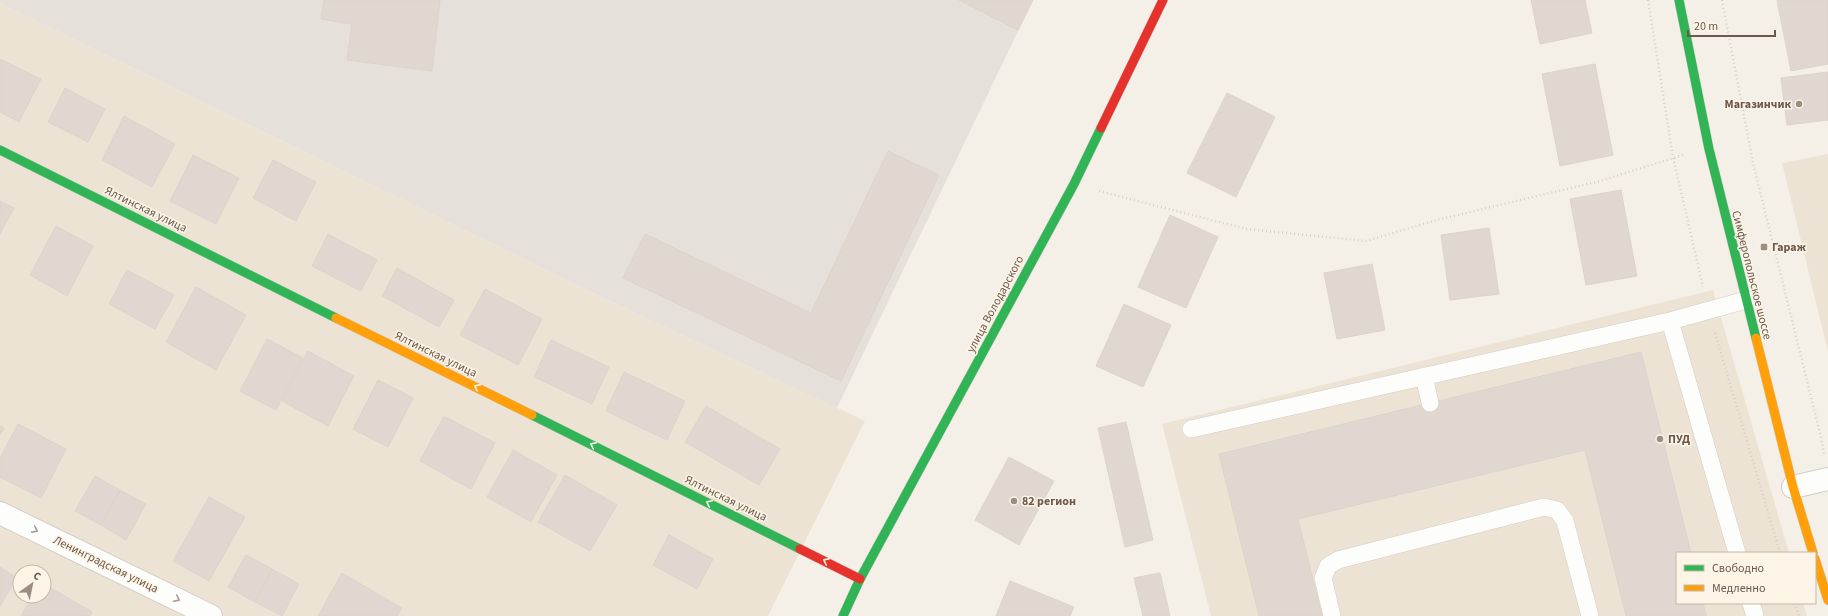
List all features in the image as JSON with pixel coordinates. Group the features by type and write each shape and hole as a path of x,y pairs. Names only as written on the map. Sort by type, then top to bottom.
{"main road":[{"name":"улица Володарского","path":"843,616 860,579 1074,184 1163,0"},
{"name":"Симферопольское шоссе","path":"1679,0 1709,149 1792,487 1813,552"},
{"name":"Ялтинская улица","path":"0,150 860,579"},
{"path":"1816,561 1828,600"}],"street":[{"path":"1792,487 1828,479"},
{"name":"Ленинградская улица","path":"0,513 211,616"}],"lane":[{"path":"1191,429 1670,321 1746,300"},
{"path":"1670,321 1736,552"},
{"path":"1424,376 1430,403"},
{"path":"1332,616 1323,578 1328,566 1338,560 1544,507 1557,510 1564,521 1590,616"},
{"path":"1751,604 1755,616"}],"path":[{"path":"1648,0 1673,157 1709,310 1780,552"},
{"path":"1722,0 1753,163 1822,436 1828,479"},
{"path":"1074,184 1246,229 1366,241 1437,220 1600,181 1673,157 1709,149"},
{"path":"1795,604 1799,616"}],"shaded area":[{"path":"0,0 1033,0 837,408 608,300 0,3"},
{"path":"0,3 608,300 865,421 768,616 0,616"},
{"path":"1828,154 1828,352 1782,163"},
{"path":"1713,290 1789,552 1676,552 1676,604 1803,604 1807,616 1211,616 1162,424"}],"building":[{"path":"324,0 440,0 432,71 347,60 352,24 321,19"},
{"path":"959,0 1033,0 1018,30"},
{"path":"1531,0 1585,0 1592,33 1540,44"},
{"path":"1777,0 1828,0 1828,64 1791,71"},
{"path":"0,59 41,79 19,122 0,112"},
{"path":"1595,64 1613,155 1560,166 1542,74"},
{"path":"1828,72 1828,120 1787,125 1781,78"},
{"path":"65,88 105,109 88,142 48,122"},
{"path":"1227,93 1275,117 1236,197 1187,173"},
{"path":"124,116 175,144 152,187 102,160"},
{"path":"888,151 939,175 841,381 623,278 645,234 811,313"},
{"path":"193,155 239,178 216,224 170,201"},
{"path":"273,160 316,182 296,221 253,198"},
{"path":"1621,190 1637,276 1586,285 1570,199"},
{"path":"0,201 14,208 0,234"},
{"path":"1170,215 1218,237 1186,308 1138,287"},
{"path":"56,226 93,246 67,296 30,275"},
{"path":"1489,228 1499,294 1450,300 1441,235"},
{"path":"328,234 377,260 361,291 312,266"},
{"path":"1372,264 1385,330 1337,339 1324,273"},
{"path":"397,268 454,300 439,327 382,296"},
{"path":"127,270 174,295 155,329 109,304"},
{"path":"196,287 246,315 216,370 166,342"},
{"path":"485,289 542,319 518,365 460,335"},
{"path":"1124,304 1171,325 1143,387 1096,366"},
{"path":"267,339 303,358 276,410 240,391"},
{"path":"551,340 609,367 592,404 534,377"},
{"path":"308,351 354,376 328,426 282,401"},
{"path":"1641,352 1691,552 1676,552 1676,604 1703,604 1706,616 1626,616 1585,450 1298,519 1322,616 1259,616 1219,454"},
{"path":"624,372 685,401 667,440 606,411"},
{"path":"378,380 413,398 388,447 353,429"},
{"path":"706,406 780,449 759,485 685,442"},
{"path":"444,416 495,443 471,489 420,461"},
{"path":"1126,422 1153,540 1125,547 1098,428"},
{"path":"18,424 66,449 41,498 0,477 0,458"},
{"path":"0,426 4,428 0,435"},
{"path":"513,450 557,475 531,522 487,497"},
{"name":"82 регион","path":"1009,457 1054,481 1019,545 975,520"},
{"path":"565,475 617,505 590,551 538,522"},
{"path":"95,476 120,490 101,525 75,511"},
{"path":"120,490 146,504 126,540 101,525"},
{"path":"209,497 245,517 209,581 173,561"},
{"path":"669,535 713,559 697,589 653,565"},
{"path":"246,555 272,569 255,602 228,587"},
{"path":"0,567 12,575 12,586 0,606"},
{"path":"272,569 299,584 282,616 255,602"},
{"path":"342,573 402,608 397,616 318,616"},
{"path":"1160,573 1170,616 1143,616 1134,578"},
{"path":"1010,581 1074,607 1070,616 996,616"},
{"path":"52,589 92,612 90,616 21,616 28,604 52,604"}],"traffic: fast":[{"path":"1679,0 1709,149 1756,338"},
{"path":"843,616 860,579 1074,184 1101,128"},
{"path":"0,150 336,318"},
{"path":"532,415 800,549"}],"traffic: slow":[{"path":"336,318 532,415"},
{"path":"1756,338 1793,487 1813,552"},
{"path":"1816,562 1828,600"}],"traffic: jam":[{"path":"1101,128 1163,0"},
{"path":"800,549 860,579"}],"place":[{"name":"Магазинчик","path":"1799,104"},
{"name":"Гараж","path":"1764,247"},
{"name":"ПУД","path":"1660,439"},
{"name":"82 регион","path":"1014,501"}]}
